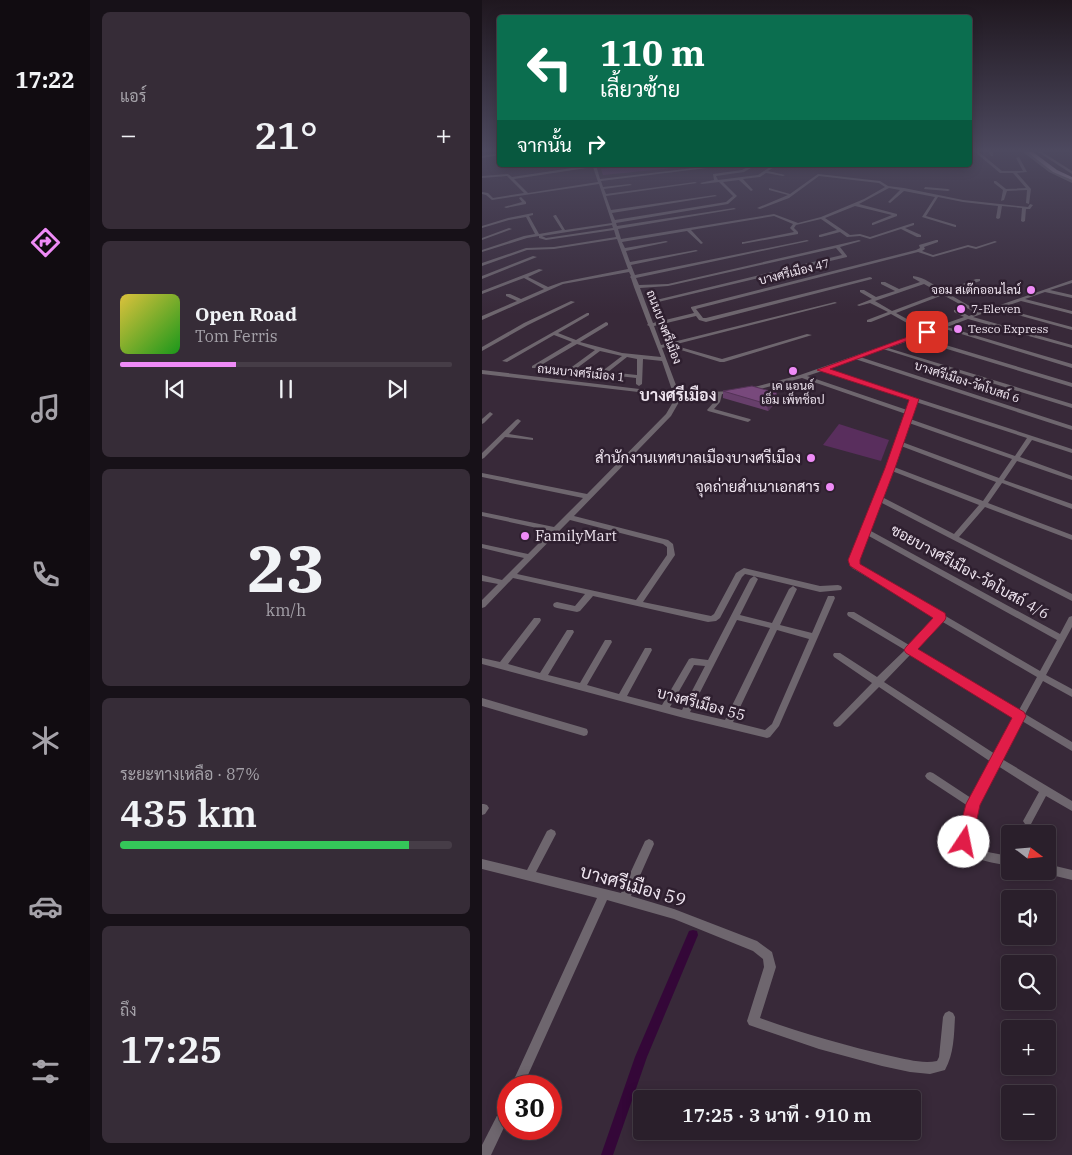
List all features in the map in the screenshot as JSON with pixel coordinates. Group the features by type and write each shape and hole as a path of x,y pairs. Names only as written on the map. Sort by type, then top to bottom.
{"street":[{"name":"ถนนบางศรีเมือง","path":"608,206 632,277 677,395"},
{"path":"609,209 631,206"},
{"path":"482,227 508,218 530,215 538,235 543,238 565,236 713,206"},
{"path":"764,206 759,208 795,224 822,218 850,206"},
{"path":"862,206 896,214 873,224"},
{"path":"931,206 924,217 955,226"},
{"path":"998,218 1002,206"},
{"path":"1013,206 1031,208 1030,206"},
{"path":"1023,221 1024,208"},
{"path":"482,251 520,238 538,235 734,209"},
{"path":"482,265 526,249 554,248 689,230 772,215"},
{"path":"555,216 565,236"},
{"path":"822,218 850,236 860,235 868,238 913,224"},
{"path":"887,219 919,236"},
{"path":"744,243 796,233 792,228 795,224"},
{"path":"482,239 510,229"},
{"path":"689,230 701,242"},
{"path":"821,236 841,230"},
{"path":"632,277 807,241"},
{"path":"636,287 668,285 859,241"},
{"path":"918,251 923,249 921,246 936,241"},
{"path":"623,250 666,242"},
{"name":"บางศรีเมือง 47","path":"650,325 696,314 693,308 696,307 918,251 933,256 968,246 976,248 996,242"},
{"path":"654,302 845,256 837,246"},
{"path":"902,250 907,254"},
{"path":"628,264 665,255 696,251"},
{"path":"482,278 535,257"},
{"path":"482,293 541,270"},
{"path":"482,318 519,300 567,282 630,270"},
{"path":"836,272 852,283"},
{"path":"524,276 547,289"},
{"path":"915,277 981,314"},
{"path":"696,314 704,320 870,278"},
{"path":"869,321 978,280"},
{"path":"859,305 925,282"},
{"name":"ถนนบางศรีเมือง 1","path":"482,372 677,395 753,389 822,370 1071,282"},
{"path":"883,283 899,291"},
{"path":"668,285 678,296"},
{"path":"862,291 892,313 927,332"},
{"path":"1046,291 1072,297"},
{"path":"508,295 519,300"},
{"path":"1022,299 1072,313"},
{"path":"482,349 526,324 573,302"},
{"path":"659,347 836,303"},
{"path":"997,308 1072,329"},
{"path":"956,310 970,318 1072,347"},
{"path":"505,362 587,314"},
{"path":"534,367 606,324"},
{"path":"943,327 1072,366"},
{"path":"554,333 600,349 640,358 664,359"},
{"path":"667,345 722,361 809,335"},
{"path":"914,337 1072,385"},
{"path":"884,348 1072,406"},
{"path":"567,373 600,349"},
{"path":"626,355 603,373 639,380 640,358"},
{"name":"บางศรีเมือง-วัดโบสถ์ 6","path":"856,358 1072,428"},
{"path":"822,370 1072,451"},
{"path":"802,376 1016,459 1072,478"},
{"path":"720,393 717,402 710,410 748,420"},
{"path":"482,605 673,410 677,395"},
{"path":"914,399 890,468 854,560 855,566 1072,694"},
{"path":"482,422 490,414"},
{"path":"482,457 518,421"},
{"path":"504,435 531,439"},
{"path":"954,538 984,504 1031,437"},
{"path":"898,443 1072,507"},
{"path":"890,468 1072,538"},
{"path":"482,475 589,497"},
{"path":"878,498 1072,598"},
{"path":"482,514 557,530"},
{"path":"569,517 657,540 670,546 671,554 637,604"},
{"name":"ซอยบางศรีเมือง-วัดโบสถ์ 4/6","path":"865,531 1061,638"},
{"path":"482,546 530,557"},
{"path":"512,575 708,619 713,619 716,616 739,575 744,571 820,589 838,588"},
{"path":"482,578 504,583"},
{"path":"684,714 754,579"},
{"path":"727,725 793,589"},
{"path":"558,605 577,609 590,593"},
{"name":"บางศรีเมือง 55","path":"482,660 761,734 767,734 772,731 831,598"},
{"path":"851,614 1072,747"},
{"path":"734,616 814,637"},
{"path":"836,723 910,650 940,617"},
{"path":"502,666 537,620"},
{"path":"1001,859 980,855 967,848 964,842 965,832 973,804 1040,675 1072,620"},
{"path":"542,677 570,632"},
{"path":"582,687 608,642"},
{"path":"622,697 648,650"},
{"path":"837,656 997,761 1072,807"},
{"path":"665,708 692,661 710,663"},
{"path":"482,702 584,732"},
{"path":"930,776 973,804"},
{"path":"1028,821 1045,790"},
{"path":"529,876 551,834"},
{"path":"624,899 649,844"},
{"name":"บางศรีเมือง 59","path":"482,864 624,899 674,914 757,947 768,956 770,967 753,1022 769,1028 864,1055 923,1069 936,1069 942,1065 944,1058 949,1017"},
{"path":"1056,871 1072,875"},
{"path":"522,1075 604,894"},
{"path":"484,1155 497,1128"}],"shaded area":[{"path":"839,424 889,440 881,461 823,445"}],"building":[{"path":"752,386 777,393 767,404 723,391"}],"waterway":[{"path":"607,1155 641,1057 693,935"}],"place":[{"name":"จอม สเต๊กออนไลน์","path":"1031,290"},
{"name":"7-Eleven","path":"961,309"},
{"name":"Tesco Express","path":"958,329"},
{"name":"เค แอนด์ เอ็ม เพ็ทช็อป","path":"793,371"},
{"name":"สำนักงานเทศบาลเมืองบางศรีเมือง","path":"811,458"},
{"name":"จุดถ่ายสำเนาเอกสาร","path":"830,487"},
{"name":"FamilyMart","path":"525,536"}],"district":[{"name":"บางศรีเมือง","path":"678,395"}],"route":[{"path":"927,332 822,370 914,399 890,468 854,560 855,566 940,617 910,650 1020,716 973,804 964,842"}]}
